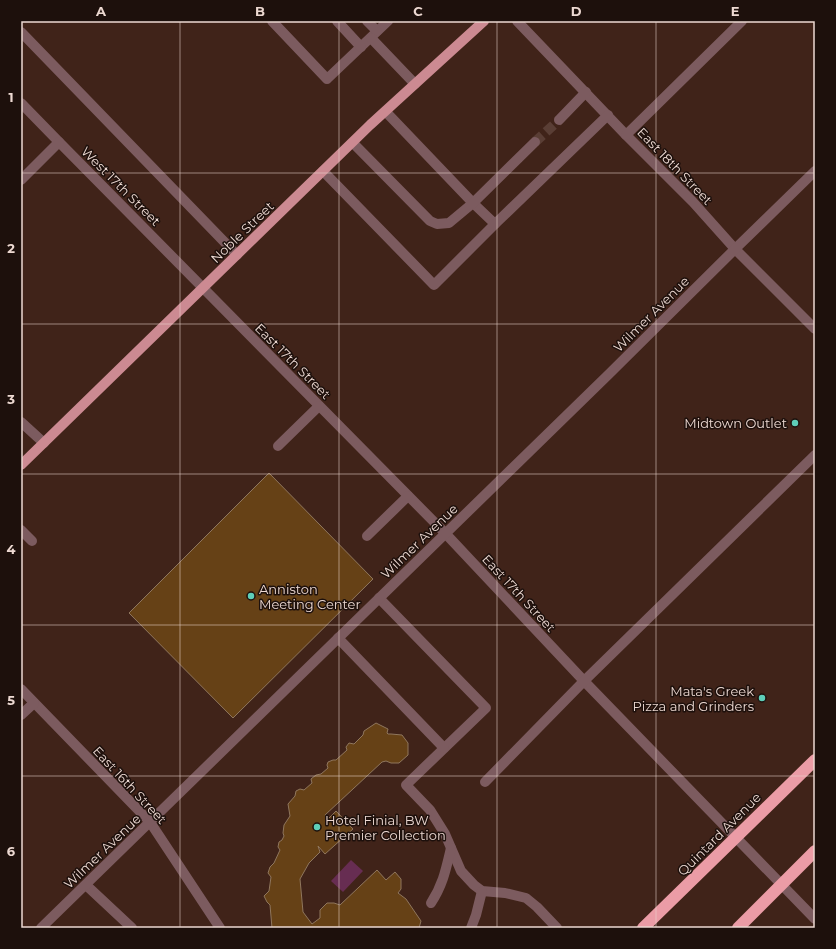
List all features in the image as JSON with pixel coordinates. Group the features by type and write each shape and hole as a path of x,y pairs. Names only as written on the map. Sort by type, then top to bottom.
{"highway":[{"name":"Quintard Avenue","path":"643,928 815,760"},
{"path":"738,928 815,851"}],"main road":[{"name":"Noble Street","path":"21,465 353,142 484,21"}],"street":[{"path":"272,21 327,79 388,21"},
{"path":"337,21 361,47"},
{"path":"367,21 374,35 415,84"},
{"name":"East 18th Street","path":"518,21 626,135 693,202 735,249 815,329"},
{"path":"626,135 742,21"},
{"path":"21,32 237,254"},
{"path":"559,120 586,92"},
{"name":"West 17th Street","path":"21,103 203,288"},
{"path":"386,112 473,203 496,224"},
{"path":"323,171 434,285 608,115"},
{"path":"21,180 59,142"},
{"path":"353,142 430,221 437,224 450,222 473,203 535,142"},
{"name":"Wilmer Avenue","path":"41,928 815,171"},
{"name":"East 17th Street","path":"203,288 445,533 584,681 815,919"},
{"path":"278,446 319,406"},
{"path":"21,422 44,443"},
{"path":"484,782 584,681 815,455"},
{"path":"367,536 408,496"},
{"path":"21,530 32,541"},
{"path":"379,598 486,708 406,785 430,810 445,834 461,871 474,885 482,891 505,893 526,898 557,928"},
{"path":"338,638 444,748"},
{"name":"East 16th Street","path":"21,689 150,822 220,928"},
{"path":"21,715 34,703"},
{"path":"430,903 443,880 451,848"},
{"path":"86,884 132,928"},
{"path":"471,928 482,891"}],"shaded area":[{"path":"351,860 363,871 343,892 331,881"}],"building":[{"name":"Anniston Meeting Center","path":"269,473 373,579 233,718 129,613"},
{"name":"Hotel Finial, BW Premier Collection","path":"376,723 388,729 388,734 402,735 408,743 408,755 399,763 391,763 386,761 382,762 325,815 328,819 336,811 353,829 325,854 318,846 320,852 309,863 300,879 303,912 312,924 320,918 320,910 327,903 340,905 377,870 386,880 395,872 401,879 401,889 398,893 406,899 421,921 419,928 272,928 270,905 264,896 269,891 271,877 268,873 280,850 278,847 279,842 284,836 284,825 290,816 288,804 295,796 296,791 300,789 304,790 312,783 311,779 316,775 321,774 328,768 328,762 336,760 347,750 346,747 349,743 354,744 363,735 364,731"}],"tunnel":[{"path":"535,142 559,120"}],"place":[{"name":"Midtown Outlet","path":"795,423"},
{"name":"Anniston Meeting Center","path":"251,596"},
{"name":"Mata's Greek Pizza and Grinders","path":"762,698"},
{"name":"Hotel Finial, BW Premier Collection","path":"317,827"}]}
